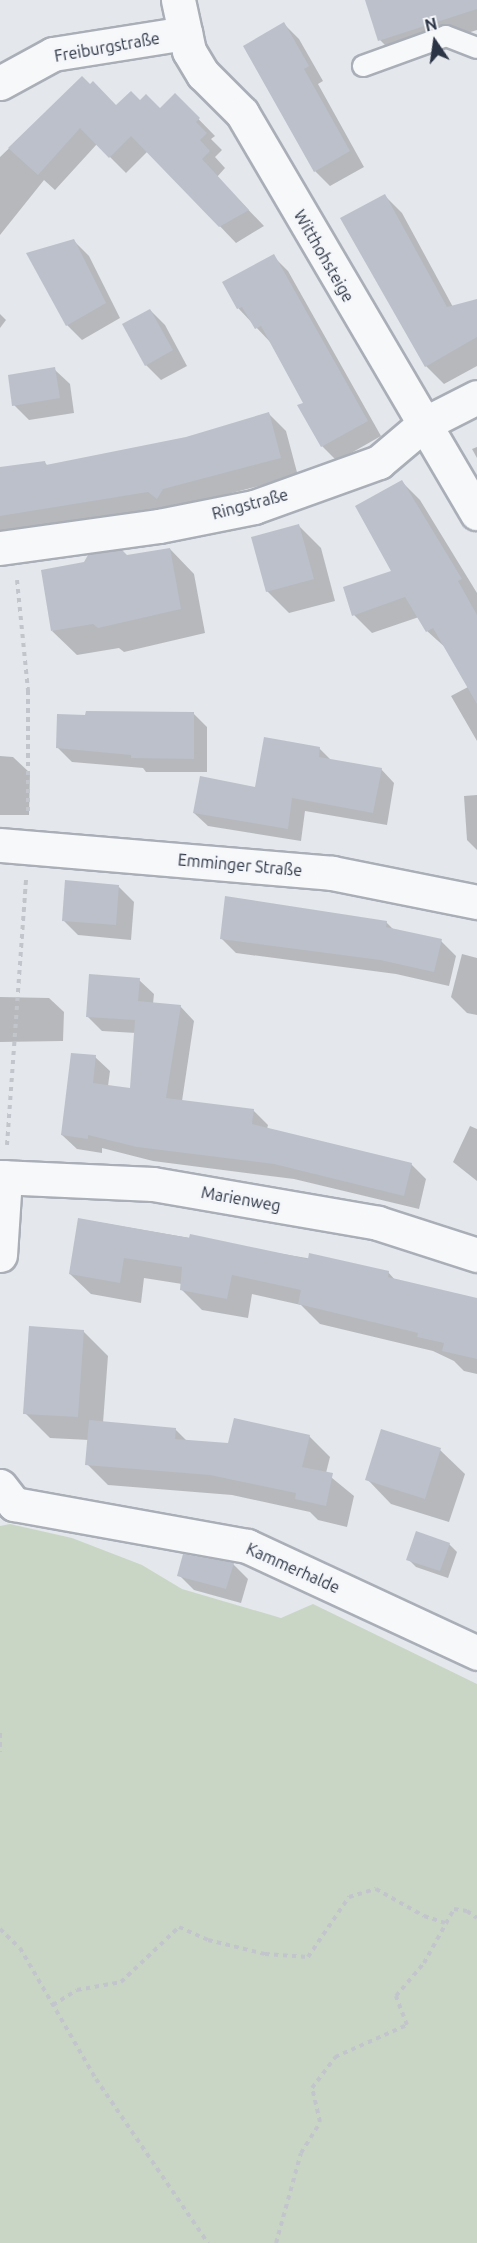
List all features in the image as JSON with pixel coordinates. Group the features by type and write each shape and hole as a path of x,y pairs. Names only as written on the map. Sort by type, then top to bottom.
{"street":[{"name":"Witthohsteige","path":"178,0 189,51 202,74 242,113 477,513"},
{"name":"Freiburgstraße","path":"0,83 53,54 184,33"},
{"name":"Ringstraße","path":"0,548 159,526 255,507 379,462 424,424 477,397"},
{"name":"Emminger Straße","path":"0,845 332,873 477,902"},
{"name":"Marienweg","path":"2,1177 153,1184 378,1223 477,1255"},
{"path":"0,1255 2,1177"},
{"name":"Kammerhalde","path":"0,1486 14,1504 247,1546 477,1653"}],"lane":[{"path":"363,66 446,36 477,48"}],"path":[{"path":"0,1733 0,1752"},
{"path":"53,2005 77,1990 120,1982 179,1927 208,1940 265,1954 308,1957 320,1935 349,1897 376,1889 424,1916 445,1923"},
{"path":"276,2243 301,2152 320,2122 312,2088 335,2056 407,2025 396,1996 424,1964 454,1910 477,1918"},
{"path":"0,1929 20,1948 96,2079 208,2243"}],"green space":[{"path":"10,1524 72,1538 142,1565 182,1589 281,1618 313,1604 477,1684 477,2243 0,2243 0,1526"}],"building":[{"path":"365,0 477,0 477,9 378,41"},
{"path":"284,22 309,66 304,69 350,151 314,172 243,46"},
{"path":"82,76 90,84 93,81 116,105 131,91 140,100 146,94 160,108 175,93 200,118 196,122 207,133 200,140 210,151 202,159 249,210 219,227 131,136 109,158 80,128 38,175 8,148"},
{"path":"385,194 447,307 477,299 477,337 425,367 340,218"},
{"path":"74,239 106,303 66,326 26,253"},
{"path":"274,254 368,421 321,447 297,405 303,403 261,326 255,329 242,307 237,309 222,282"},
{"path":"150,309 173,350 145,366 122,324"},
{"path":"55,367 60,398 12,406 8,375"},
{"path":"269,412 281,458 163,489 157,499 148,492 0,516 0,467 45,461 46,465 186,437"},
{"path":"402,480 462,579 458,581 477,615 477,704 433,628 426,632 405,597 352,616 343,587 391,571 355,506"},
{"path":"299,524 314,579 266,592 251,537"},
{"path":"170,548 181,609 98,628 93,624 51,631 41,570 84,562 88,555 122,550 127,555"},
{"path":"86,711 194,712 194,759 131,758 131,755 56,748 57,714 85,715"},
{"path":"264,737 320,747 319,757 382,768 373,813 292,798 288,829 193,813 200,776 255,787"},
{"path":"65,880 119,885 116,925 62,921"},
{"path":"225,896 387,921 386,927 442,939 434,972 380,960 220,939"},
{"path":"89,974 140,978 138,1001 181,1005 166,1098 254,1109 252,1124 412,1163 404,1196 274,1164 137,1147 88,1135 88,1139 61,1135 71,1053 96,1055 93,1083 130,1088 135,1020 86,1017"},
{"path":"78,1218 189,1238 190,1234 308,1259 309,1253 389,1271 388,1277 477,1298 477,1359 442,1351 444,1343 417,1337 418,1333 298,1304 301,1290 232,1275 227,1299 180,1290 182,1267 124,1258 120,1283 69,1274"},
{"path":"29,1326 84,1330 78,1417 23,1414"},
{"path":"234,1418 310,1435 302,1467 333,1473 326,1506 295,1499 296,1493 210,1475 85,1465 89,1420 176,1428 175,1439 228,1443"},
{"path":"381,1429 441,1448 425,1499 365,1480"},
{"path":"416,1531 450,1543 440,1571 406,1560"},
{"path":"183,1554 234,1563 226,1589 177,1576"}]}
